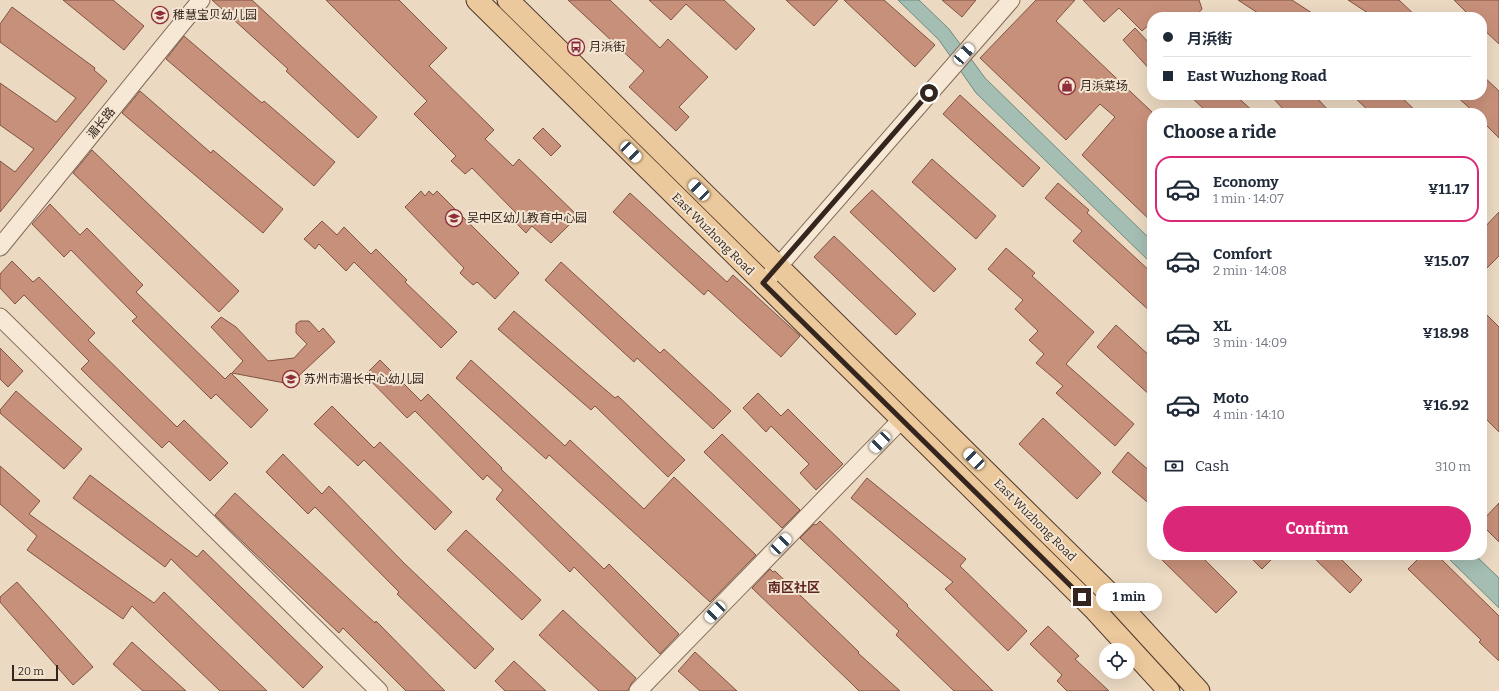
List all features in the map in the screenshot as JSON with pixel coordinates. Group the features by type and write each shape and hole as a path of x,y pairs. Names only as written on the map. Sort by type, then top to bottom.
{"main road":[{"name":"East Wuzhong Road","path":"477,0 1093,608 1169,691"},
{"name":"East Wuzhong Road","path":"508,0 1109,593 1199,691"}],"street":[{"name":"湄长路","path":"0,247 201,0"},
{"path":"763,283 778,268 1011,0"},
{"path":"0,317 379,691"},
{"path":"638,691 902,419"}],"shaded area":[{"path":"898,0 919,0 949,29 985,78 1147,236 1147,259 976,93 939,40"},
{"path":"1450,560 1480,560 1499,578 1499,608"}],"building":[{"path":"63,0 113,0 144,26 124,50"},
{"path":"212,0 252,0 377,117 358,138 286,71 288,69"},
{"path":"326,0 399,0 447,48 429,66 494,130 485,139 513,166 519,159 578,216 551,243 532,226 526,233 511,218 516,213 472,168 465,174 451,161 456,156 414,114 427,101"},
{"path":"568,0 610,0 660,48 668,39 708,77 679,107 689,117 676,131 629,87 644,71"},
{"path":"649,0 724,0 755,29 736,50 686,4 671,20"},
{"path":"786,0 838,0 814,26"},
{"path":"844,0 884,0 935,45 915,67"},
{"path":"942,0 976,0 962,17"},
{"name":"月浜菜场","path":"1036,0 1075,0 1056,21 1148,108 1147,217 1082,155 1115,117 1100,104 1066,140 980,58"},
{"path":"1083,0 1199,0 1202,9 1199,12 1147,12 1147,26 1142,31 1119,8 1104,22"},
{"path":"1238,0 1292,0 1310,12 1256,12"},
{"path":"1348,0 1399,0 1412,12 1366,12"},
{"path":"1454,0 1499,0 1499,44 1487,33 1487,12 1466,12"},
{"path":"12,7 95,68 94,70 107,81 0,212 0,161 15,172 34,149 0,125 0,83 56,122 76,98 0,42 0,24"},
{"path":"1135,28 1147,41 1147,66 1123,40"},
{"path":"184,36 262,103 264,101 335,162 314,186 166,59"},
{"path":"1487,80 1499,91 1499,138 1487,126 1487,108 1469,108 1461,100 1487,100"},
{"path":"140,91 211,153 213,150 283,209 263,233 122,113"},
{"path":"960,95 1040,168 1023,187 943,114"},
{"path":"1194,100 1241,100 1249,108 1203,108"},
{"path":"1275,100 1319,100 1326,108 1282,108"},
{"path":"1357,100 1404,100 1413,108 1366,108"},
{"path":"543,128 561,146 551,156 533,138"},
{"path":"92,150 239,291 219,312 73,173"},
{"path":"932,159 996,216 976,239 912,182"},
{"path":"1058,183 1089,210 1087,213 1147,268 1147,308 1073,241 1082,231 1045,198"},
{"path":"872,190 956,269 934,292 850,212"},
{"path":"421,191 425,196 429,191 433,195 437,191 519,273 495,299 477,282 473,285 460,273 464,268 405,207"},
{"path":"630,193 727,282 733,275 800,336 781,357 708,290 704,295 613,212"},
{"path":"50,204 80,235 87,228 143,285 136,292 225,379 231,373 268,410 251,428 216,394 211,399 132,321 137,317 71,250 64,257 32,224"},
{"path":"1499,212 1499,256 1487,268 1487,225"},
{"path":"322,221 337,235 344,227 371,254 376,249 407,280 405,282 457,332 441,348 354,262 346,271 319,244 315,249 304,239"},
{"path":"834,236 916,314 896,335 814,257"},
{"path":"1006,248 1035,273 1032,276 1094,332 1066,364 1134,424 1115,446 1056,393 1063,386 1036,363 1044,354 1029,340 1038,331 1015,309 1023,300 988,269"},
{"path":"12,261 33,282 39,277 95,333 88,340 177,427 184,420 228,463 210,481 169,441 162,448 81,369 89,361 24,295 15,304 0,288 0,274"},
{"path":"561,262 660,353 664,349 731,411 713,429 637,358 634,362 545,280"},
{"path":"514,311 615,398 618,396 685,460 668,477 595,406 591,410 498,329"},
{"path":"1487,315 1499,327 1499,432 1487,420"},
{"path":"221,317 236,327 268,361 294,358 307,344 296,333 296,324 300,321 309,321 319,332 323,328 335,342 290,384 232,373 243,361 211,327"},
{"path":"1116,325 1147,353 1147,392 1097,347"},
{"path":"0,348 23,371 8,387 0,379"},
{"path":"380,360 421,401 428,394 502,468 501,469 604,569 609,564 679,634 660,654 574,567 570,572 496,499 503,490 487,475 483,480 415,411 407,418 365,375"},
{"path":"471,360 565,446 570,440 644,509 674,477 756,555 710,602 549,455 546,459 456,378"},
{"path":"16,391 82,449 64,469 0,413 0,410"},
{"path":"758,393 781,416 788,409 843,464 816,490 800,473 809,464 771,426 766,432 743,408"},
{"path":"332,406 374,448 380,442 452,512 435,530 364,460 358,466 314,424"},
{"path":"1043,418 1101,473 1077,499 1019,444"},
{"path":"722,434 800,510 782,528 704,452"},
{"path":"1128,452 1147,469 1147,502 1112,472"},
{"path":"283,454 322,494 329,486 404,563 494,649 475,669 397,594 399,592 315,507 308,514 266,472"},
{"path":"0,466 40,501 29,514 154,603 164,592 267,691 220,691 132,606 123,619 27,550 37,536 0,504"},
{"path":"90,475 197,557 203,550 323,667 303,688 171,559 165,567 73,498"},
{"path":"867,478 966,559 960,566 1027,631 1008,651 945,589 953,582 851,498"},
{"path":"235,493 375,623 376,621 445,691 406,691 343,628 339,633 215,515"},
{"path":"1499,503 1499,542 1487,530 1487,516"},
{"path":"820,521 908,605 907,606 993,691 954,691 896,635 899,631 800,538 814,524 816,525"},
{"path":"466,530 541,600 522,620 447,550"},
{"path":"1162,560 1205,560 1237,592 1216,613"},
{"path":"1253,560 1271,560 1262,569"},
{"path":"1316,560 1342,560 1362,580 1350,593"},
{"path":"1417,560 1442,560 1499,616 1499,661 1479,642 1481,640 1408,569"},
{"path":"770,569 773,572 775,571 859,652 858,653 900,691 859,691 752,588"},
{"path":"17,582 93,667 73,685 0,602 0,597"},
{"path":"563,610 636,678 628,691 599,691 539,635"},
{"path":"1048,626 1079,656 1075,659 1109,691 1067,691 1057,681 1062,675 1030,644"},
{"path":"132,642 186,691 143,691 113,664"},
{"path":"695,652 737,691 700,691 678,671"},
{"path":"514,661 546,691 505,691 495,681"}],"place":[{"name":"稚慧宝贝幼儿园","path":"160,15"},
{"name":"月浜街","path":"576,47"},
{"name":"月浜菜场","path":"1067,86"},
{"name":"吴中区幼儿教育中心园","path":"454,218"},
{"name":"苏州市湄长中心幼儿园","path":"291,379"}],"district":[{"name":"南区社区","path":"794,587"}],"route":[{"path":"929,93 778,268 763,283 1082,597"}]}
